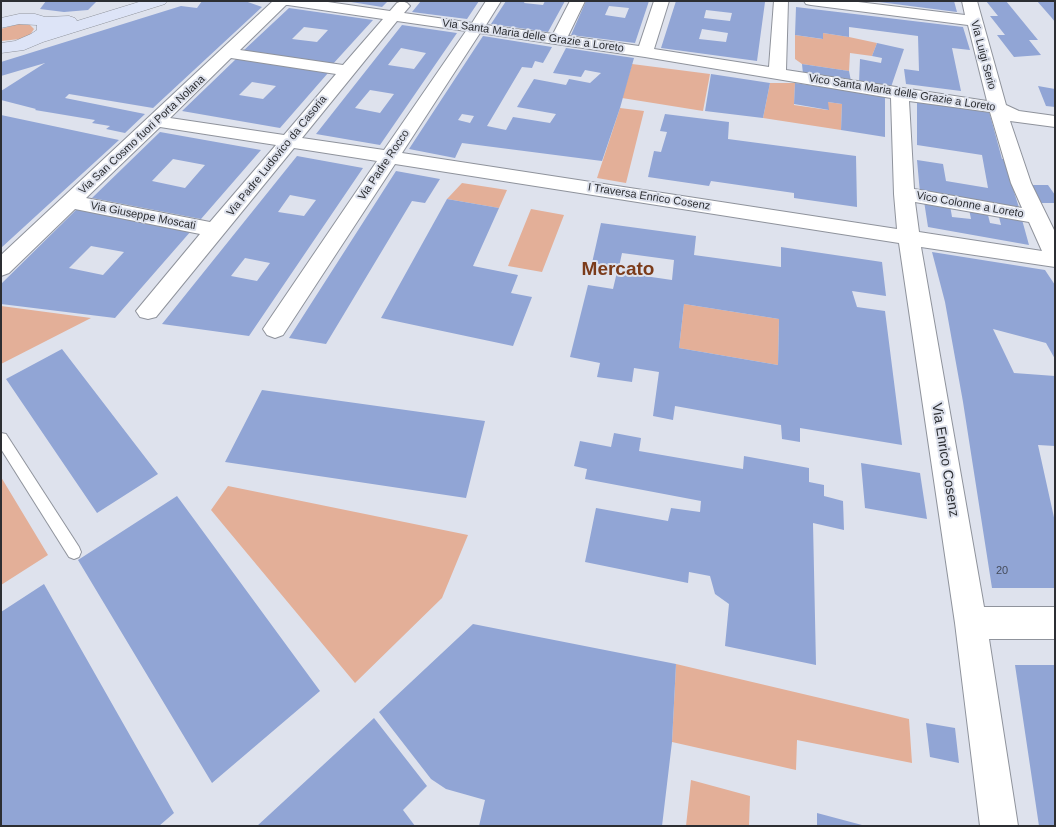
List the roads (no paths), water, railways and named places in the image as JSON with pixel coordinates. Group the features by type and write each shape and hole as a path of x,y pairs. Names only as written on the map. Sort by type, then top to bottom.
{"main road":[{"path":"1,48 18,46 37,38 159,1"},
{"path":"1,23 29,2 39,21 46,25 45,31 37,38"},
{"path":"1,23 19,19 39,21 101,18"}],"street":[{"name":"Via San Cosmo fuori Porta Nolana","path":"4,263 71,202 282,1"},
{"name":"Via Santa Maria delle Grazie a Loreto","path":"288,1 778,73"},
{"name":"Via Padre Ludovico da Casoria","path":"148,311 406,1"},
{"name":"Via Padre Rocco","path":"275,328 494,1"},
{"path":"558,40 578,1"},
{"path":"644,52 662,1"},
{"path":"778,73 781,1"},
{"path":"811,1 975,21"},
{"name":"Via Luigi Serio","path":"969,1 998,108 1021,183 1055,255"},
{"path":"229,52 347,71"},
{"name":"Vico Santa Maria delle Grazie a Loreto","path":"778,73 900,94 998,108 1014,116 1055,122"},
{"name":"Via Enrico Cosenz","path":"900,94 904,194 909,237 971,623 999,826"},
{"path":"156,121 389,158"},
{"name":"I Traversa Enrico Cosenz","path":"389,158 909,237"},
{"name":"Vico Colonne a Loreto","path":"904,194 1036,217"},
{"name":"Via Giuseppe Moscati","path":"71,202 216,230"},
{"path":"909,237 1055,260"},
{"path":"971,623 1055,623"}],"lane":[{"path":"1,438 74,552"}],"district":[{"name":"Mercato","path":"618,270"}]}
